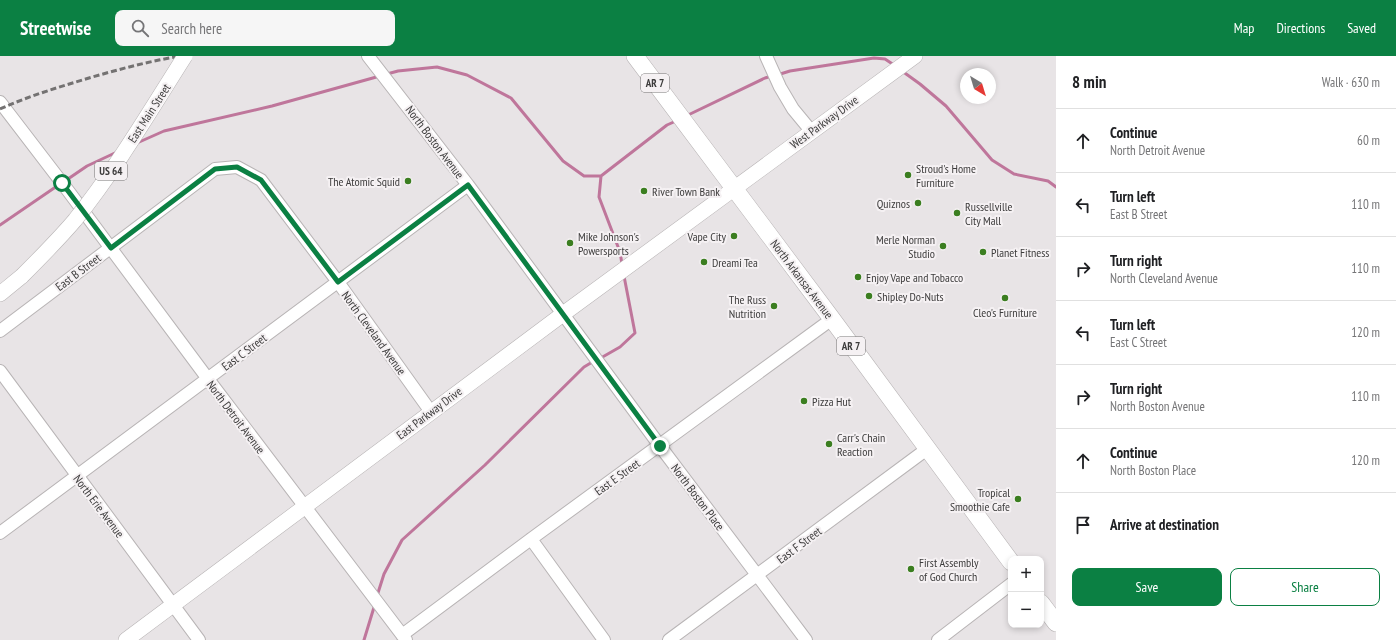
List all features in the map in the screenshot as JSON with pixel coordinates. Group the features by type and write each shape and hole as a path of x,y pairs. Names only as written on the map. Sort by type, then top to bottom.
{"highway":[{"name":"North Arkansas Avenue","path":"635,56 832,319 1008,558"},
{"path":"1044,607 1056,623"}],"main road":[{"name":"East Main Street","path":"0,294 22,276 64,233 96,192 185,56"},
{"name":"West Parkway Drive","path":"734,189 910,59"},
{"name":"East Parkway Drive","path":"126,640 613,276 734,189"}],"street":[{"name":"North Boston Avenue","path":"368,56 468,185 563,314"},
{"path":"766,56 780,87 794,109 812,132"},
{"name":"North Detroit Avenue","path":"0,102 70,192 208,379 404,638"},
{"name":"East B Street","path":"0,331 215,169 237,167"},
{"name":"North Cleveland Avenue","path":"237,167 261,180 338,282 431,412"},
{"name":"East C Street","path":"0,533 468,185"},
{"name":"North Boston Place","path":"563,314 806,640"},
{"name":"East E Street","path":"404,638 531,539 832,319"},
{"name":"North Erie Avenue","path":"0,371 199,640"},
{"name":"East F Street","path":"669,640 927,448"},
{"path":"531,539 604,640"},
{"path":"938,640 1008,586"}],"waterway":[{"path":"777,75 790,71 874,58 885,59 894,65"},
{"path":"387,74 398,71 437,67 467,75 511,98 563,161 584,176 601,176 667,125 676,121"},
{"path":"902,71 946,106 992,160 1014,174 1048,181 1056,187"},
{"path":"137,143 164,131 272,106 380,76"},
{"path":"686,116 772,76"},
{"path":"65,181 87,166 117,152"},
{"path":"601,176 599,197 620,252 622,264"},
{"path":"0,225 60,184"},
{"path":"599,359 620,347 635,333 624,276"},
{"path":"377,596 384,574 402,540 485,465 584,367 594,361"},
{"path":"364,640 375,604"}],"railway":[{"path":"0,109 55,88 89,78 158,60 181,56"}],"place":[{"name":"Stroud's Home Furniture","path":"908,175"},
{"name":"The Atomic Squid","path":"408,181"},
{"name":"River Town Bank","path":"644,191"},
{"name":"Quiznos","path":"918,203"},
{"name":"Russellville City Mall","path":"957,213"},
{"name":"Vape City","path":"734,236"},
{"name":"Mike Johnson's Powersports","path":"570,243"},
{"name":"Merle Norman Studio","path":"943,246"},
{"name":"Planet Fitness","path":"983,252"},
{"name":"Dreami Tea","path":"704,262"},
{"name":"Enjoy Vape and Tobacco","path":"858,277"},
{"name":"Shipley Do-Nuts","path":"869,296"},
{"name":"Cleo's Furniture","path":"1005,298"},
{"name":"The Russ Nutrition","path":"774,306"},
{"name":"Pizza Hut","path":"804,401"},
{"name":"Carr's Chain Reaction","path":"829,444"},
{"name":"Tropical Smoothie Cafe","path":"1018,499"},
{"name":"First Assembly of God Church","path":"911,569"}],"route":[{"path":"62,183 111,248 215,169 237,167 261,180 338,282 468,185 660,446"}]}
